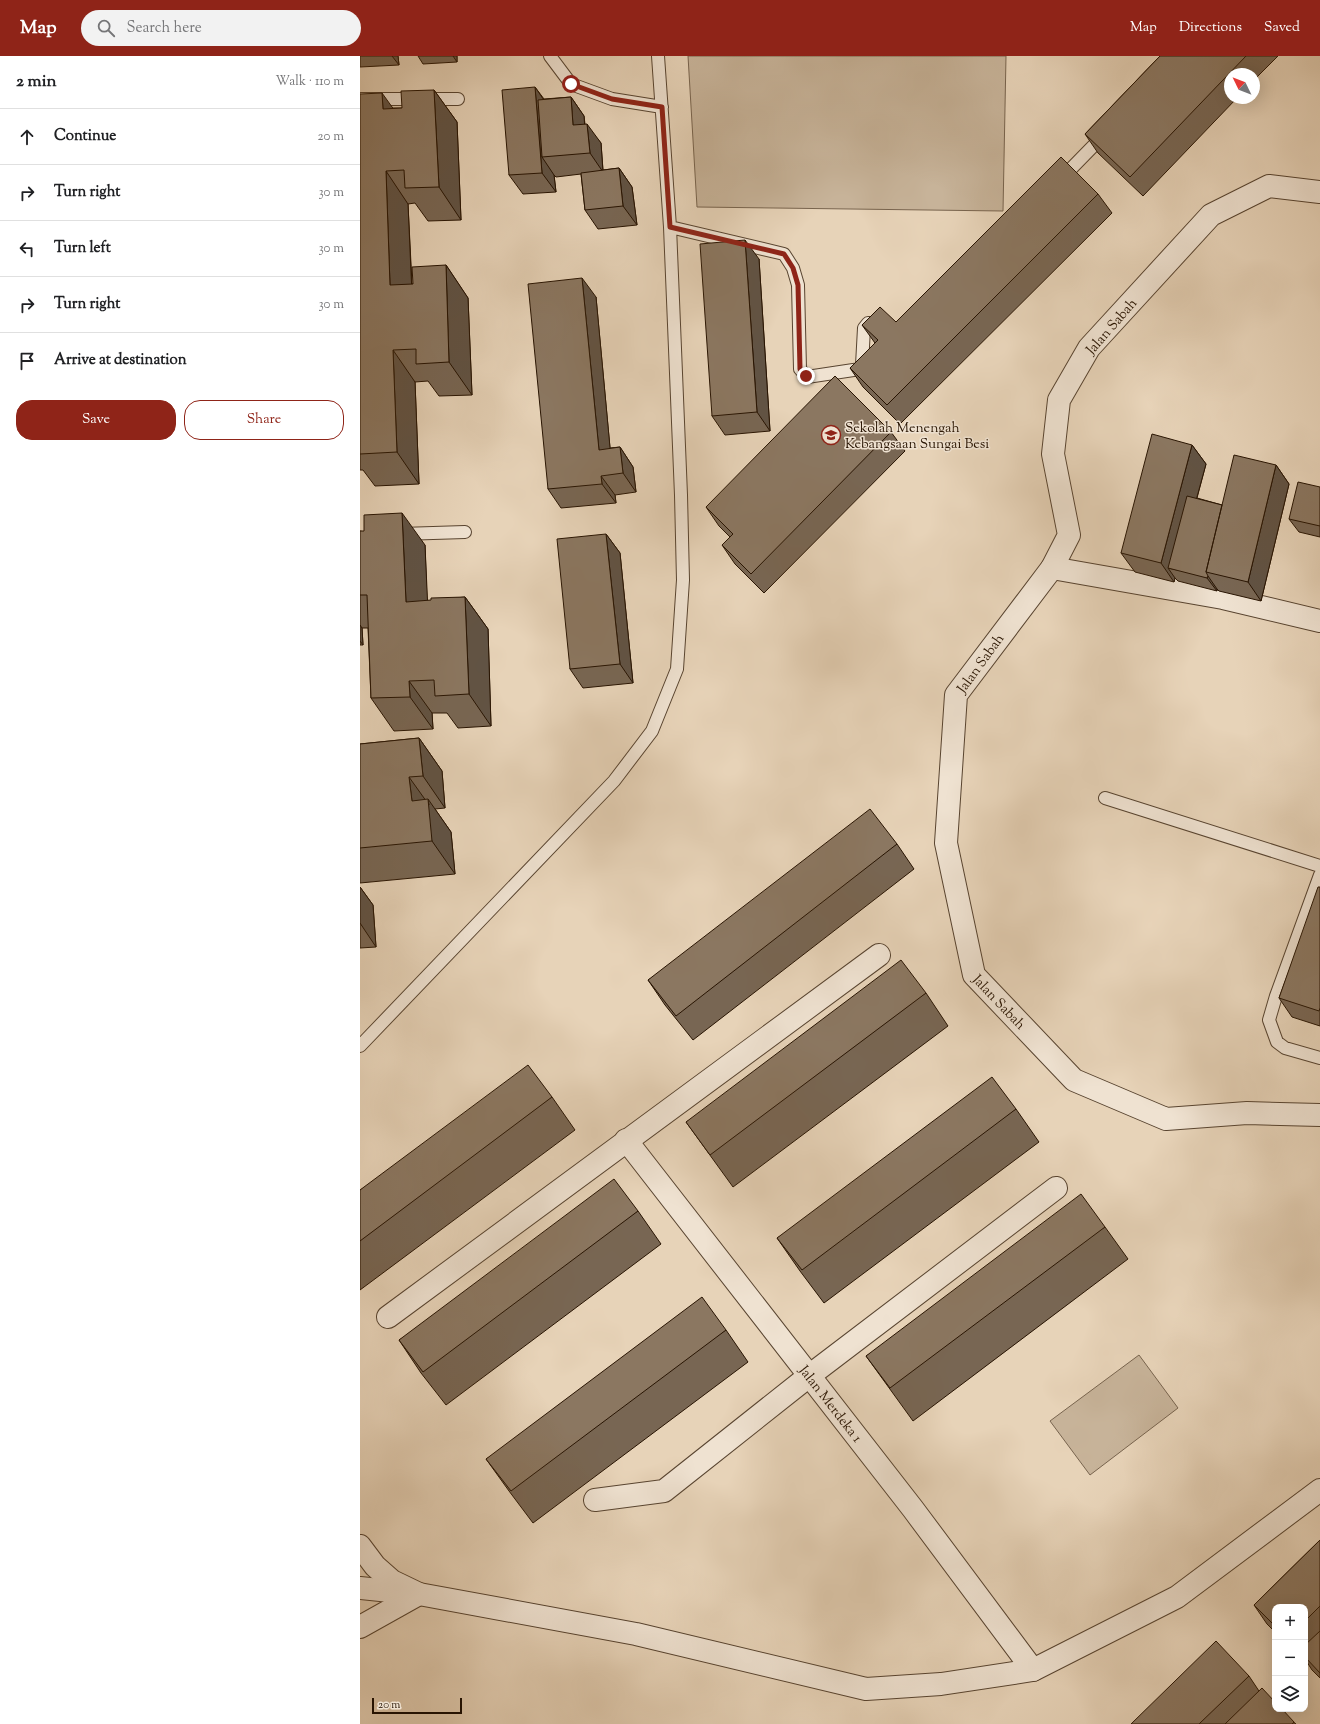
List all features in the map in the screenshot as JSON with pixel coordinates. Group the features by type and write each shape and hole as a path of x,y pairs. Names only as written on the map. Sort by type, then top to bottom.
{"street":[{"name":"Jalan Sabah","path":"1320,192 1269,186 1211,215 1090,348 1059,400 1053,454 1069,535 1052,568 956,695 946,843 974,976 1074,1080 1166,1119 1247,1113 1320,1115"},
{"path":"1052,568 1223,598 1320,621"},
{"path":"388,1317 878,955"},
{"name":"Jalan Merdeka 1","path":"626,1140 913,1509 1033,1670"},
{"path":"595,1500 664,1490 809,1376 1056,1188"},
{"path":"360,1588 419,1594 636,1634 866,1689 942,1684 1033,1670 1177,1597 1320,1490"},
{"path":"360,1546 375,1566 392,1581 419,1594"},
{"path":"360,1627 419,1594"}],"lane":[{"path":"550,56 571,84 612,99 662,107"},
{"path":"360,1046 614,781 652,731 677,669 683,580 670,227 658,56"},
{"path":"360,99 458,99"},
{"path":"1050,189 1111,128"},
{"path":"670,227 784,254 793,268 798,285 800,369 807,377 860,369 862,365 866,325 875,323 886,323 891,325"},
{"path":"390,535 465,532"},
{"path":"1105,798 1320,866"},
{"path":"1320,875 1276,996 1269,1020 1277,1042 1284,1048 1320,1058"}],"shaded area":[{"path":"688,56 1006,56 1003,211 697,207"},
{"path":"1139,1355 1178,1408 1090,1475 1050,1421"}],"building":[{"path":"1160,56 1246,56 1234,68 1224,68 1224,79 1130,177 1085,134"},
{"path":"535,87 542,173 509,175 502,90"},
{"path":"434,90 439,187 405,188 404,170 386,171 390,285 413,284 412,267 446,265 449,362 416,364 416,349 393,350 397,452 360,454 360,94 382,93 383,109 402,108 401,91"},
{"path":"571,97 573,125 587,124 590,153 542,157 538,100"},
{"path":"1061,157 1098,194 887,405 850,368 878,340 862,325 880,307 896,322"},
{"path":"619,168 623,206 585,210 581,173"},
{"path":"745,240 757,412 712,416 700,244"},
{"path":"582,278 599,450 620,447 623,473 601,476 602,484 548,489 528,284"},
{"path":"835,376 891,432 751,574 722,545 733,534 706,507"},
{"path":"1152,434 1192,445 1161,563 1121,553"},
{"path":"1234,455 1276,465 1248,582 1206,572"},
{"path":"1298,482 1320,487 1320,526 1289,519"},
{"path":"1187,496 1222,505 1206,572 1208,576 1207,578 1168,568"},
{"path":"402,513 406,602 431,600 431,598 465,597 469,694 435,696 434,680 409,681 410,697 371,698 367,595 360,595 360,531 364,531 364,515"},
{"path":"606,534 620,664 570,669 557,539"},
{"path":"419,738 423,776 409,777 412,801 428,799 432,841 360,848 360,744"},
{"path":"870,809 897,844 676,1016 648,980"},
{"path":"1318,887 1320,887 1319,1011 1279,998"},
{"path":"901,960 926,993 710,1155 686,1122"},
{"path":"528,1065 552,1097 360,1241 360,1190"},
{"path":"992,1077 1016,1109 802,1270 777,1238"},
{"path":"614,1179 638,1211 423,1372 399,1340"},
{"path":"1081,1194 1105,1227 890,1388 866,1356"},
{"path":"702,1297 726,1330 511,1491 486,1459"},
{"path":"1320,1540 1320,1606 1308,1618 1308,1604 1272,1604 1272,1623 1254,1605"},
{"path":"1320,1631 1320,1673 1308,1660 1308,1642"},
{"path":"1216,1641 1249,1676 1199,1724 1131,1724"},
{"path":"1262,1688 1272,1699 1272,1712 1285,1712 1294,1722 1292,1724 1225,1724"}],"place":[{"name":"Sekolah Menengah Kebangsaan Sungai Besi","path":"831,435"}],"route":[{"path":"571,84 612,99 662,107 670,227 784,254 789,260 798,285 800,369 806,376"}]}
